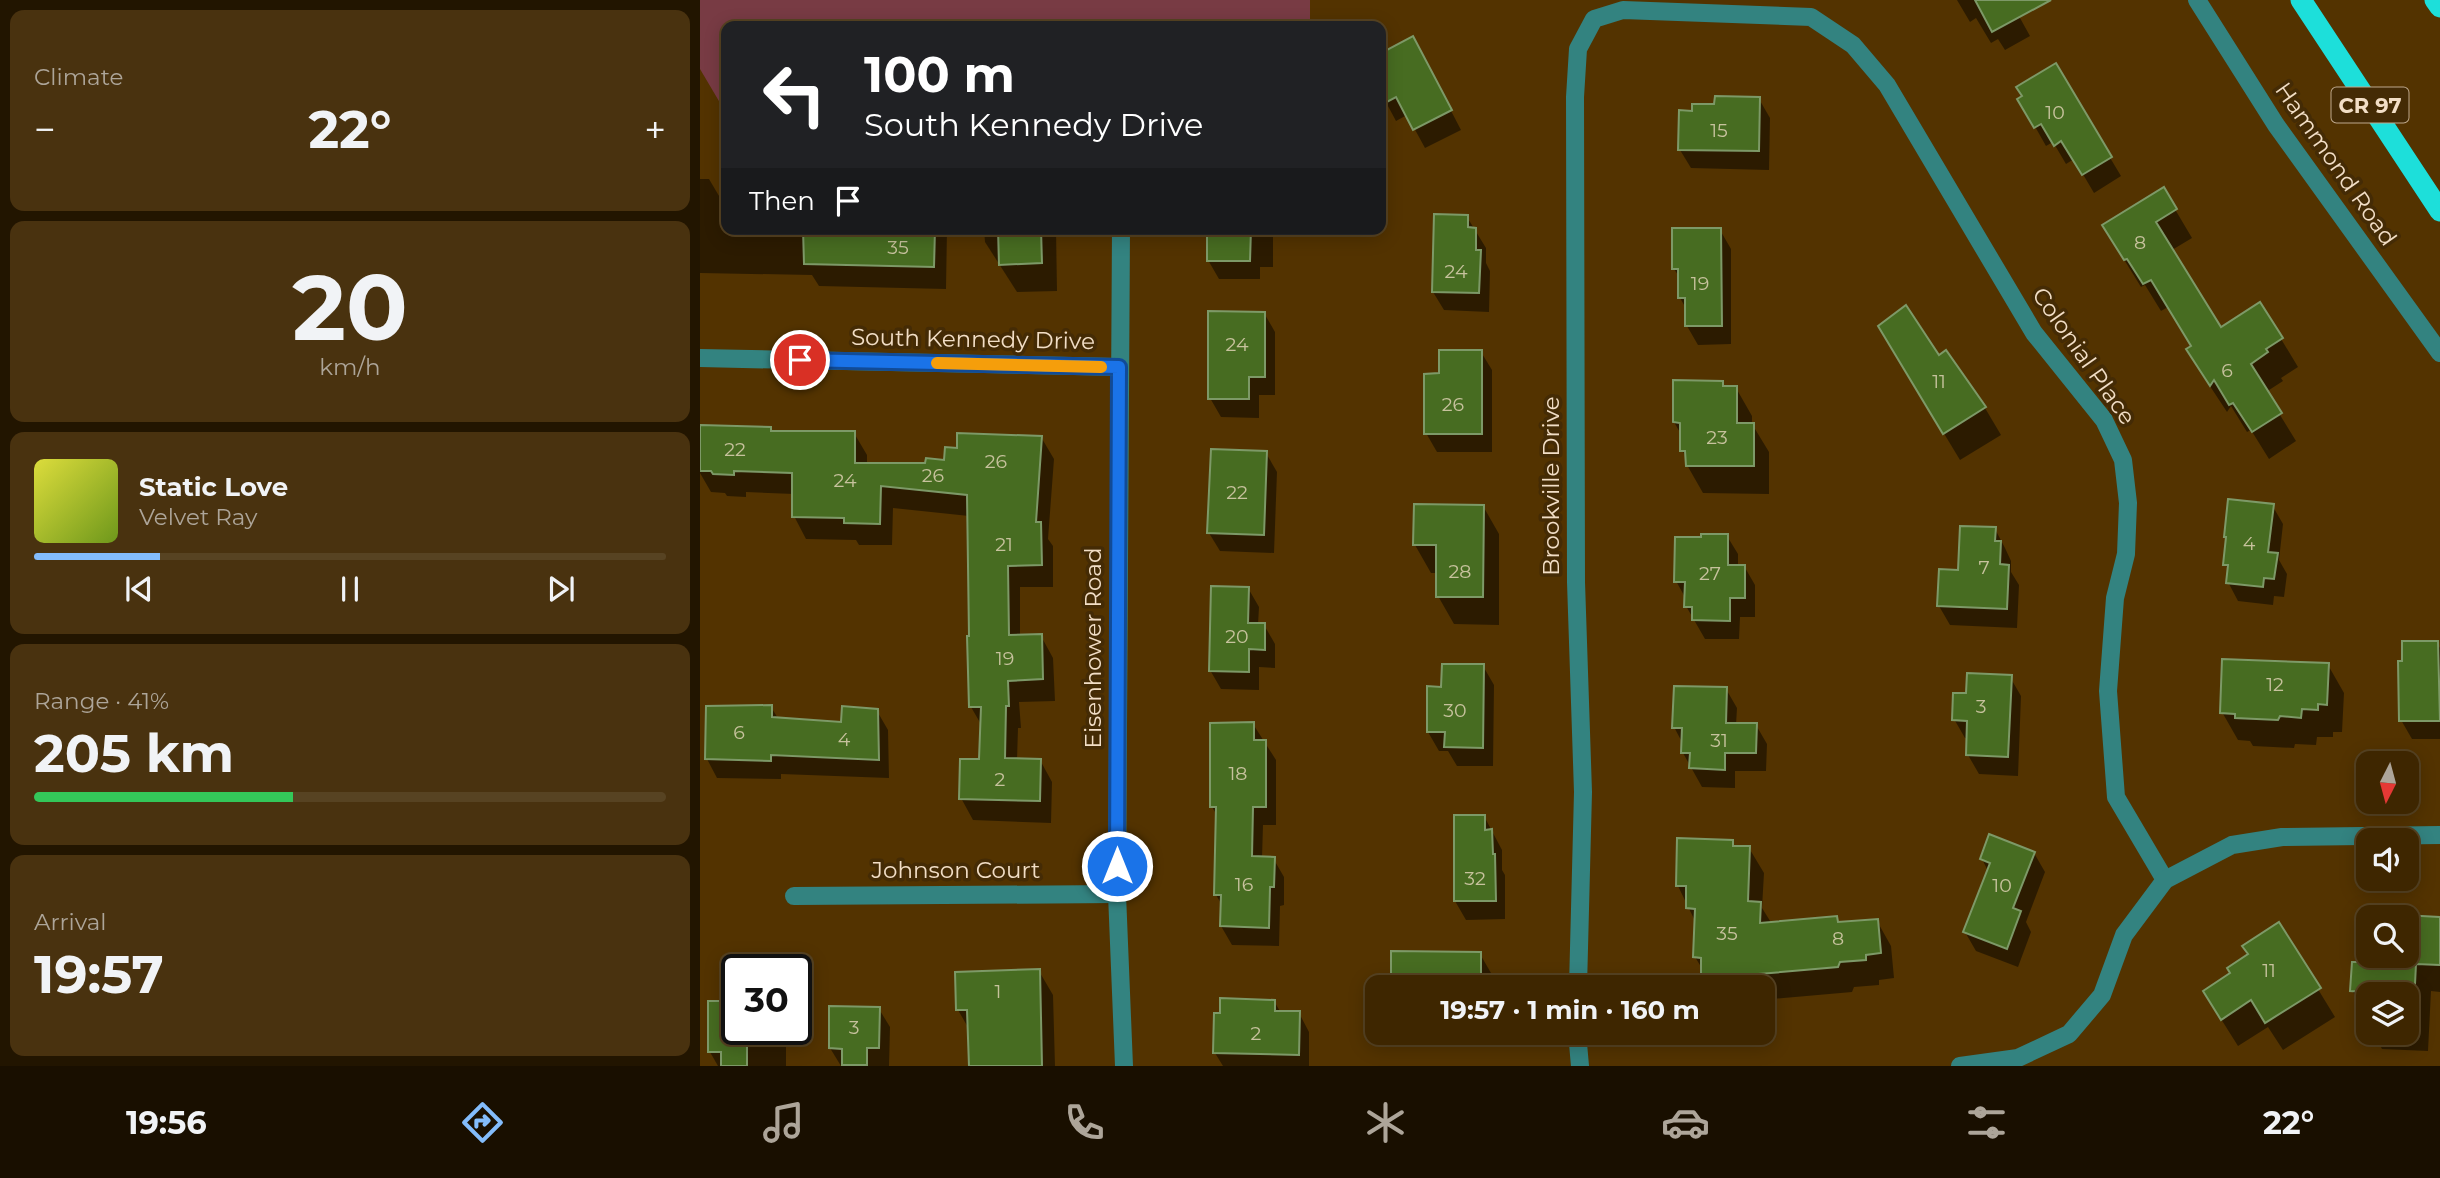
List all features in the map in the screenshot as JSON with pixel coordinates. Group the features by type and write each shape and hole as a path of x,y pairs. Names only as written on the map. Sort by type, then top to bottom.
{"highway":[{"name":"CR 97","path":"2301,0 2440,211"},
{"path":"2435,0 2440,7"}],"street":[{"name":"Hammond Road","path":"2197,0 2276,125 2440,353"},
{"name":"Colonial Place","path":"1623,10 1811,17 1853,45 1887,85 2034,333 2104,420 2123,460 2128,503 2126,554 2115,598 2108,691 2116,797 2165,880"},
{"name":"Brookville Drive","path":"1578,975 1583,792 1576,568 1575,97 1578,49 1594,19 1623,10"},
{"name":"Eisenhower Road","path":"1121,235 1117,894 1124,1066"},
{"name":"South Kennedy Drive","path":"700,358 1119,367"},
{"path":"1960,1066 2018,1058 2069,1034 2102,995 2124,935 2165,880 2232,845 2282,837 2440,835"},
{"name":"Johnson Court","path":"794,895 1117,894"},
{"path":"1578,1045 1580,1066"}],"shaded area":[{"path":"700,0 1310,0 1310,21 721,21 721,105 700,69"}],"building":[{"path":"1975,0 2051,0 1992,32"},
{"path":"1413,36 1452,110 1413,130 1396,97 1386,102 1386,50"},
{"path":"2056,63 2112,157 2082,175 2061,141 2054,146 2041,124 2034,128 2017,99 2022,96 2016,87"},
{"path":"1715,96 1760,97 1759,151 1678,150 1679,110 1692,111 1692,104 1714,104"},
{"path":"2164,187 2177,209 2156,222 2221,327 2260,302 2283,338 2266,349 2268,352 2251,364 2282,413 2252,432 2233,403 2229,405 2214,380 2210,386 2186,349 2191,346 2151,280 2143,284 2102,225"},
{"path":"1434,214 1468,215 1468,227 1476,228 1476,250 1481,250 1479,293 1432,292"},
{"path":"1672,228 1721,228 1722,326 1685,326 1685,298 1678,298 1678,269 1672,269"},
{"path":"803,235 935,235 934,267 804,264"},
{"path":"998,235 1041,235 1042,263 999,265"},
{"path":"1207,235 1251,235 1250,261 1207,261"},
{"path":"1906,305 1939,355 1946,350 1986,407 1943,434 1878,326"},
{"path":"1208,311 1265,312 1265,377 1249,377 1249,399 1208,399"},
{"path":"1439,350 1482,350 1482,434 1424,434 1424,374 1439,373"},
{"path":"1673,380 1723,381 1723,386 1737,386 1737,423 1754,423 1754,466 1686,466 1685,451 1680,451 1680,423 1673,422"},
{"path":"700,425 771,427 771,431 855,431 855,463 925,463 926,458 944,460 945,447 957,448 957,433 1042,436 1036,522 1041,522 1042,565 1008,566 1009,635 1042,634 1043,679 1008,681 1005,758 1041,759 1040,801 959,799 960,759 979,759 981,707 969,707 967,495 881,486 880,524 844,523 844,518 792,517 792,473 734,471 734,475 700,471"},
{"path":"1211,449 1267,451 1264,535 1207,533"},
{"path":"2228,499 2274,504 2268,552 2278,553 2274,579 2264,578 2263,587 2226,583 2228,565 2223,565"},
{"path":"1414,504 1484,505 1483,597 1436,597 1436,545 1413,545"},
{"path":"1960,526 1996,527 1995,541 2001,541 2000,564 2009,565 2007,609 1937,606 1939,569 1958,570"},
{"path":"1701,534 1728,534 1728,565 1745,565 1745,598 1730,598 1730,621 1692,620 1692,607 1684,607 1685,582 1674,582 1675,537 1701,537"},
{"path":"1211,586 1249,587 1248,623 1265,623 1265,650 1249,649 1249,672 1209,671"},
{"path":"2402,641 2438,641 2440,721 2399,721 2398,661 2402,661"},
{"path":"2222,659 2329,663 2327,705 2318,704 2318,710 2302,709 2301,718 2280,716 2278,720 2235,718 2235,714 2220,713"},
{"path":"1442,664 1484,664 1483,748 1444,747 1445,732 1427,732 1427,686 1441,687"},
{"path":"1967,673 2012,675 2008,757 1966,755 1967,721 1952,720 1953,693 1966,693"},
{"path":"1674,686 1727,687 1726,723 1757,723 1756,753 1725,753 1725,770 1689,768 1690,753 1681,753 1682,728 1672,728"},
{"path":"772,705 772,717 841,722 842,706 878,709 879,760 771,755 771,761 705,759 706,706"},
{"path":"1254,722 1254,740 1266,740 1266,807 1253,807 1252,856 1275,857 1274,887 1270,887 1269,928 1220,926 1221,895 1214,895 1216,807 1210,807 1210,723"},
{"path":"1454,815 1485,815 1485,830 1492,829 1496,901 1454,901"},
{"path":"1989,834 2035,852 2013,908 2021,911 2007,949 1963,932 1990,863 1980,859"},
{"path":"1677,838 1733,840 1733,846 1750,846 1748,901 1761,902 1760,923 1837,916 1838,922 1878,919 1881,953 1866,955 1866,960 1840,962 1838,967 1759,975 1701,975 1701,958 1693,957 1695,909 1686,908 1686,886 1676,886"},
{"path":"2419,916 2440,917 2440,965 2419,964"},
{"path":"2279,922 2321,988 2265,1023 2251,1000 2221,1020 2203,991 2230,973 2227,968 2248,954 2242,946"},
{"path":"1391,951 1481,952 1481,975 1391,975"},
{"path":"2352,962 2356,962 2356,968 2416,968 2415,982 2356,982 2356,991 2350,991"},
{"path":"1040,969 1042,1066 969,1066 967,1010 956,1010 955,972"},
{"path":"1220,998 1275,1000 1275,1011 1300,1011 1299,1055 1213,1053 1214,1013 1220,1013"},
{"path":"708,1001 721,1001 721,1045 747,1045 747,1066 721,1066 721,1052 708,1052"},
{"path":"829,1006 880,1007 879,1048 867,1048 867,1065 842,1065 842,1049 829,1048"}],"slow traffic":[{"path":"937,363 1101,367"}],"route":[{"path":"800,360 1119,367 1117,866"}]}
